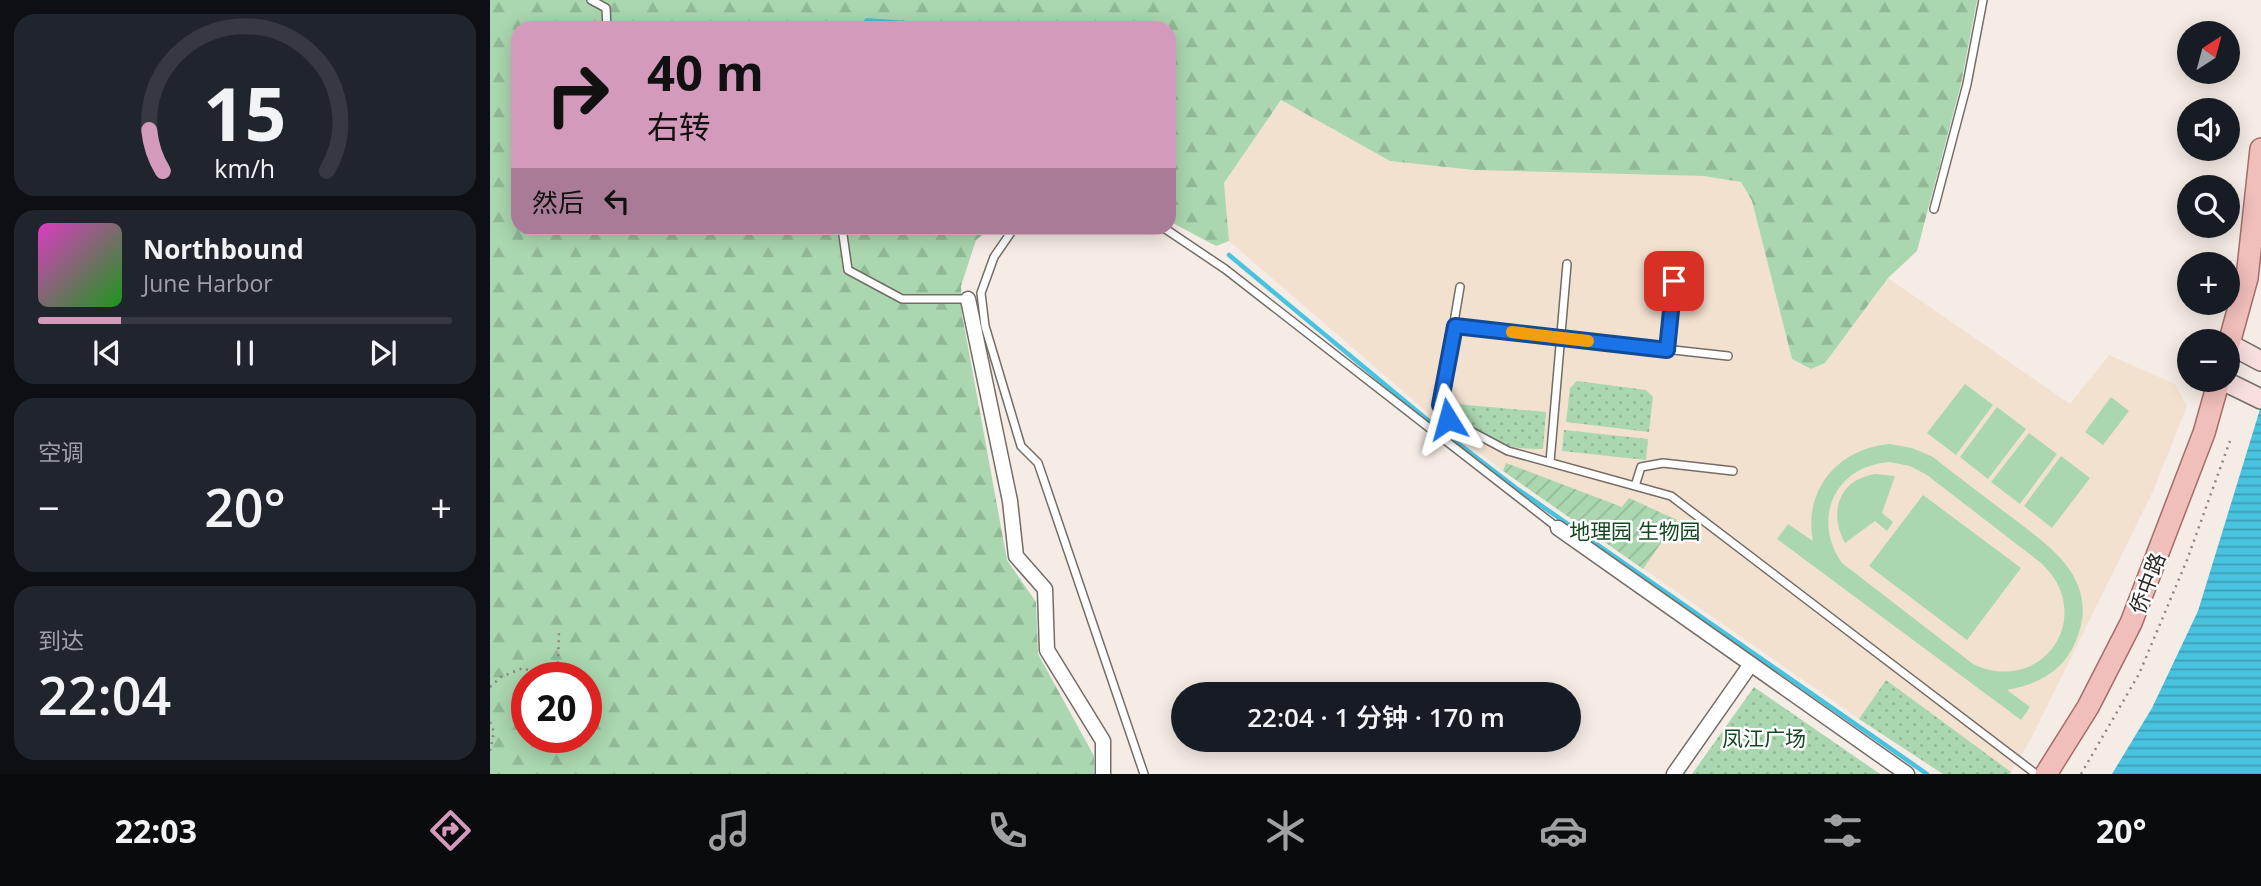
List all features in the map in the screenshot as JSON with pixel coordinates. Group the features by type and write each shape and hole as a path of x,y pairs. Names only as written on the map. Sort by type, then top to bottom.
{"main road":[{"path":"2233,329 2247,278 2261,149"},
{"path":"2240,351 2261,361"},
{"path":"2240,389 2258,398"},
{"name":"侨中路","path":"2046,774 2088,707 2131,623 2204,433 2216,392"}],"street":[{"path":"968,299 1010,501 1016,556 1045,589 1047,650 1103,741 1103,774"},
{"path":"1558,528 1907,774"},
{"path":"1674,774 1751,664"}],"lane":[{"path":"591,0 606,8 607,21"},
{"path":"1934,209 1967,84 1983,0"},
{"path":"843,235 848,270 871,284 902,299 968,299"},
{"path":"1009,235 994,257 981,293 985,326 1021,446 1038,463 1144,774"},
{"path":"1175,235 1225,268 1558,528"},
{"path":"1550,462 1567,264"},
{"path":"1667,350 1674,281"},
{"path":"1461,287 1440,405 1448,419 1508,451 1671,496 2036,774"},
{"path":"1455,326 1728,356"},
{"path":"1635,486 1641,467 1663,463 1733,471"}],"path":[{"path":"2081,774 2139,674 2187,560 2230,442"},
{"path":"490,687 500,677 523,668 539,674 558,662 559,632"},
{"path":"490,722 494,732 490,751"}],"shaded area":[{"path":"1281,100 1390,161 1703,176 1741,182 1752,201 1792,359 1810,369 1825,363 1888,278 2070,404 2109,355 2175,384 2187,406 2153,491 2032,737 2010,774 1943,774 1859,719 1503,471 1427,412 1229,241 1224,183"}],"green space":[{"path":"490,0 1977,0 1961,84 1917,251 1888,278 1825,363 1811,369 1792,359 1752,201 1741,182 1703,176 1474,170 1390,161 1281,100 1224,183 1229,241 1216,246 1176,225 1176,21 511,21 511,235 982,235 976,240 961,286 962,314 1007,560 1036,602 1038,654 1094,756 1094,774 490,774"},
{"path":"1577,381 1646,390 1653,397 1649,432 1566,422 1570,388"},
{"path":"1965,384 1993,405 1956,455 1927,433"},
{"path":"2111,397 2129,411 2103,445 2085,432"},
{"path":"1456,404 1546,412 1543,449 1514,447 1488,438 1464,419"},
{"path":"1997,407 2026,429 1988,479 1960,457"},
{"path":"1564,430 1648,439 1646,460 1562,451"},
{"path":"2029,433 2057,454 2020,504 1991,482"},
{"path":"1890,444 1912,448 1933,457 2039,538 2067,566 2077,582 2082,600 2082,620 2070,653 2048,675 2007,690 2030,707 2021,720 1777,539 1788,524 1813,541 1811,522 1819,489 1840,463 1871,447","holes":["1889,462 1910,466 1927,475 2041,563 2057,584 2064,605 2063,627 2054,645 2040,660 2021,669 1998,671 1973,664 1842,563 1833,546 1829,529 1829,513 1842,484 1855,473 1870,466"]},
{"path":"2061,456 2090,478 2052,528 2024,506"},
{"name":"地理园 生物园","path":"1506,463 1622,507 1629,498 1677,520 1643,569 1503,471"},
{"path":"1876,474 1895,476 1882,513 1893,522 1887,531 1875,521 1845,543 1837,520 1840,499 1853,483"},
{"path":"1923,495 2021,568 1967,640 1869,566"},
{"path":"1886,680 2011,772 2010,774 1943,774 1859,719"},
{"name":"凤江广场","path":"1754,687 1880,774 1692,774"}],"water":[{"path":"866,18 907,21 864,21"},
{"path":"2261,406 2261,774 2112,774 2152,708 2198,611"}],"waterway":[{"path":"1229,255 1424,417 1516,488 1927,774"}],"slow traffic":[{"path":"1512,332 1588,341"}],"route":[{"path":"1448,419 1440,405 1455,326 1667,350 1674,281"}]}
